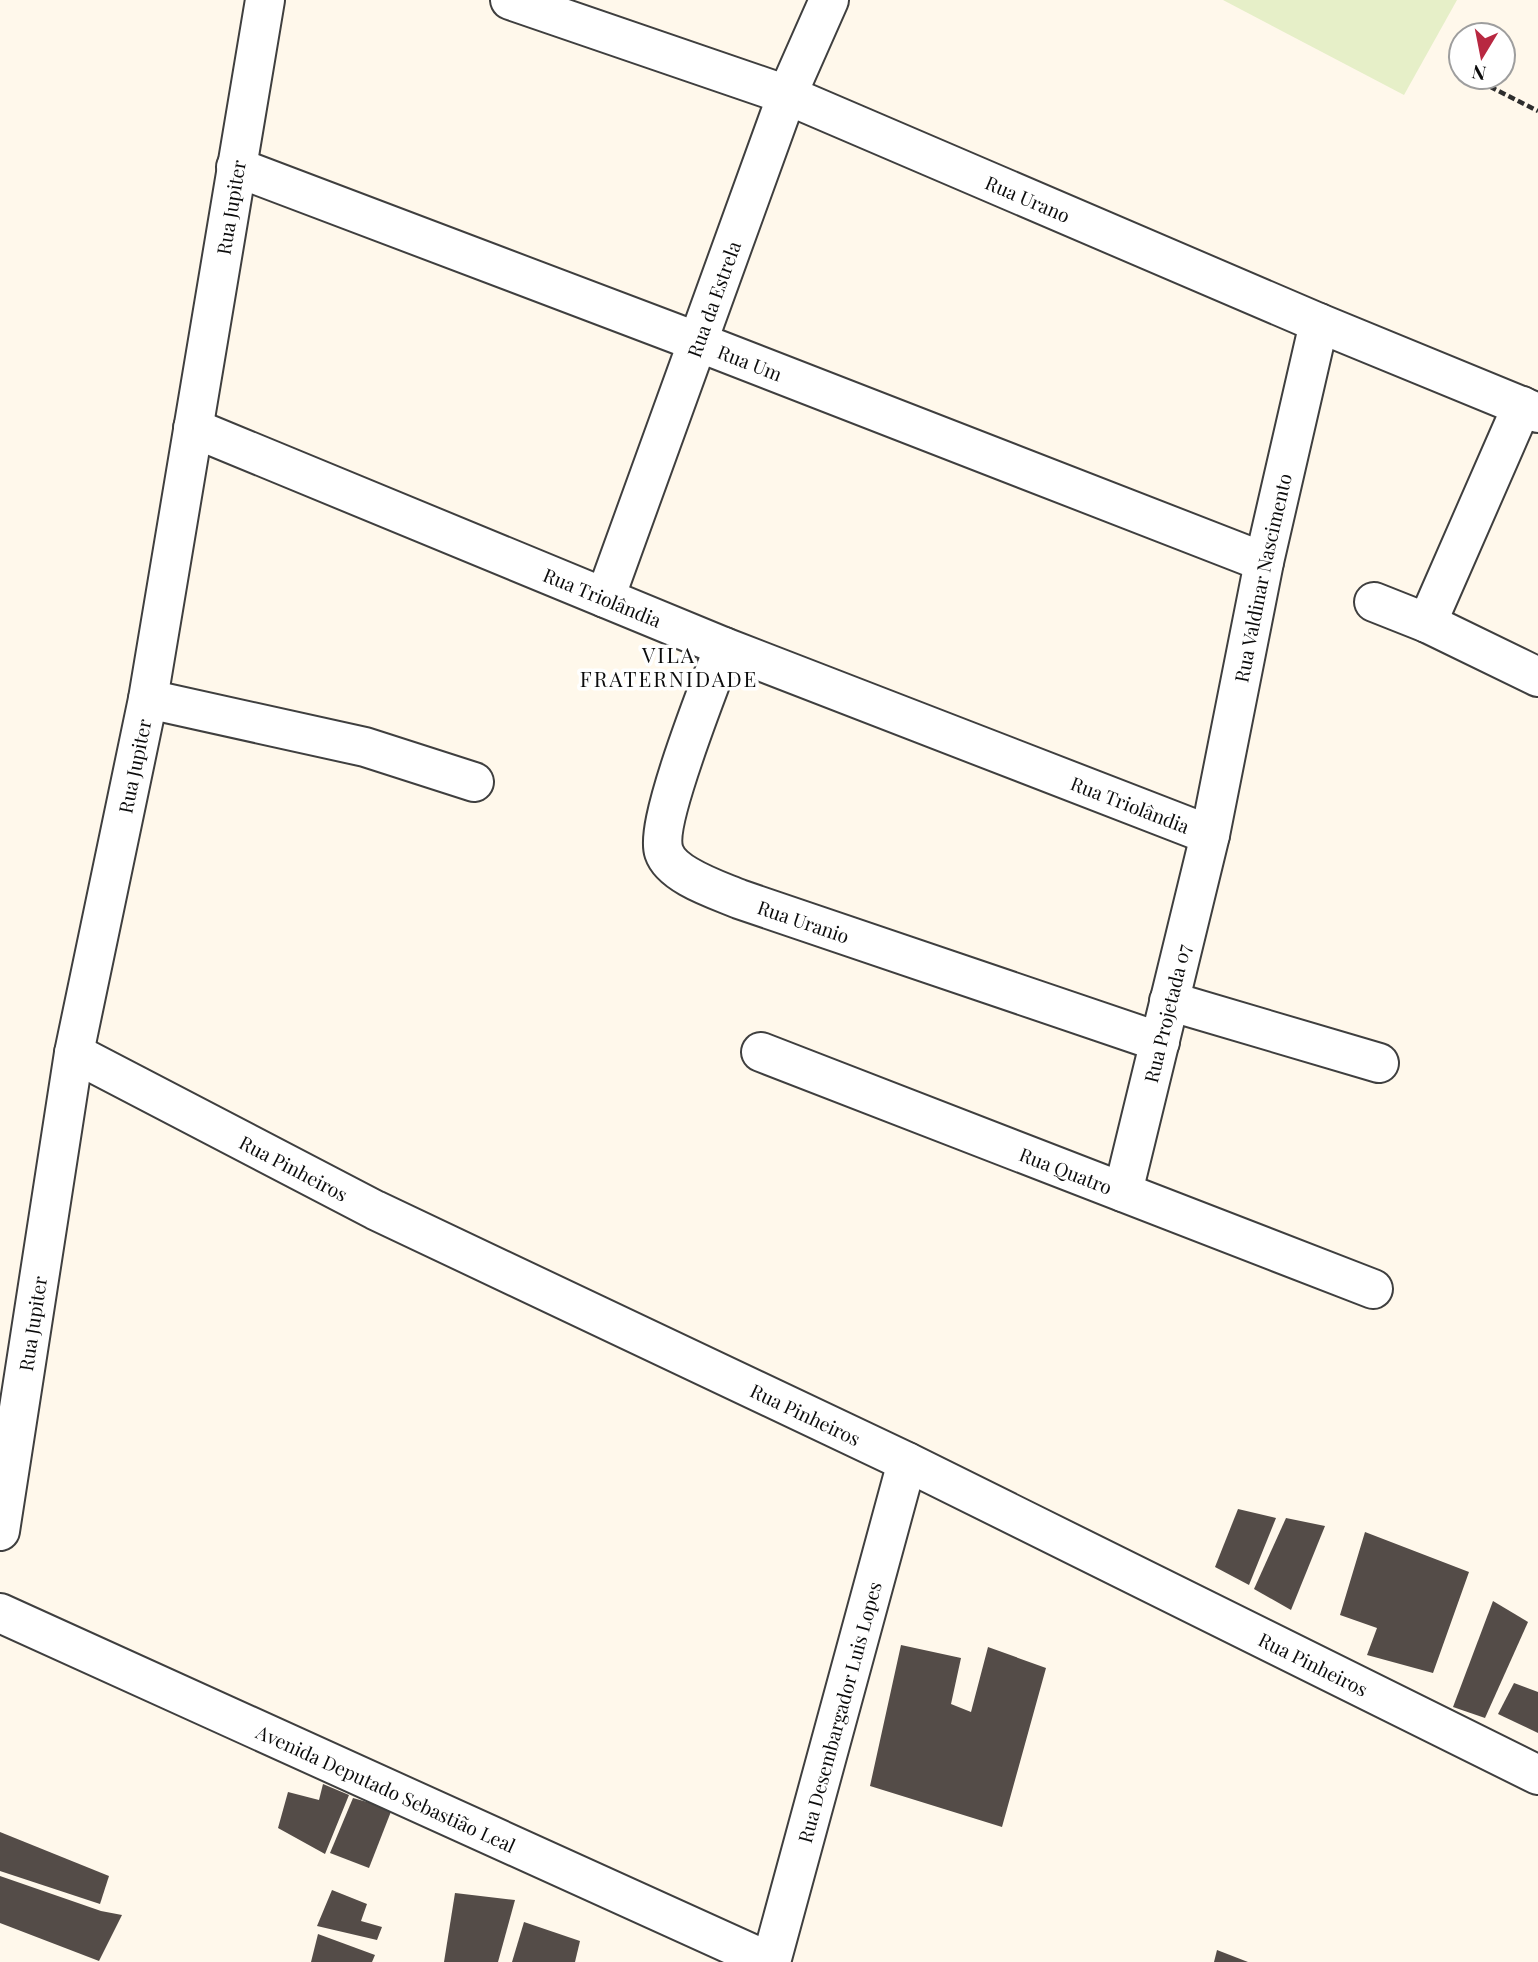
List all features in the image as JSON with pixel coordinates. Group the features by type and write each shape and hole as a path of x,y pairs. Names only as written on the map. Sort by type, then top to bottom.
{"street":[{"name":"Rua Jupiter","path":"0,1531 74,1053 148,699 265,0"},
{"name":"Rua Urano","path":"510,0 786,95 1319,323 1530,410"},
{"name":"Rua da Estrela","path":"605,598 786,95 828,0"},
{"name":"Rua Um","path":"236,167 698,342 1264,562"},
{"name":"Rua Valdinar Nascimento","path":"1210,835 1264,562 1319,323"},
{"path":"1427,623 1530,410"},
{"name":"Rua Triolândia","path":"192,428 724,647 1210,835"},
{"path":"1374,602 1427,623 1538,677"},
{"name":"Rua Uranio","path":"724,647 666,812 664,852 674,866 698,883 739,899 1160,1042"},
{"path":"148,699 365,747 474,782"},
{"name":"Rua Projetada 07","path":"1123,1192 1210,835"},
{"path":"1169,1001 1379,1063"},
{"name":"Rua Quatro","path":"761,1052 1373,1289"},
{"name":"Rua Pinheiros","path":"74,1053 375,1210 907,1462 1538,1775"},
{"name":"Rua Desembargador Luis Lopes","path":"771,1962 907,1462"},
{"name":"Avenida Deputado Sebastião Leal","path":"0,1613 771,1962"}],"path":[{"path":"1499,91 1538,111"}],"green space":[{"path":"1223,0 1457,0 1404,95"}],"building":[{"path":"1238,1509 1276,1518 1249,1585 1215,1567"},
{"path":"1286,1518 1325,1526 1291,1610 1254,1589"},
{"path":"1365,1532 1469,1572 1433,1673 1367,1655 1377,1628 1340,1615"},
{"path":"1493,1601 1528,1622 1485,1718 1453,1707"},
{"path":"901,1645 961,1658 951,1704 971,1712 988,1647 1046,1668 1002,1827 870,1786"},
{"path":"1514,1683 1538,1692 1538,1733 1498,1714"},
{"path":"323,1784 349,1795 325,1854 278,1828 288,1792 319,1800"},
{"path":"353,1798 392,1809 369,1868 330,1853"},
{"path":"0,1832 109,1876 100,1904 0,1871"},
{"path":"0,1876 101,1911 122,1915 99,1961 0,1923"},
{"path":"332,1890 367,1904 361,1921 382,1927 377,1940 317,1926"},
{"path":"455,1893 515,1900 498,1962 444,1962"},
{"path":"524,1922 580,1941 575,1962 512,1962"},
{"path":"318,1934 375,1955 372,1962 311,1962"},
{"path":"1217,1950 1248,1962 1214,1962"}],"district":[{"name":"VILA FRATERNIDADE","path":"669,666"}]}
